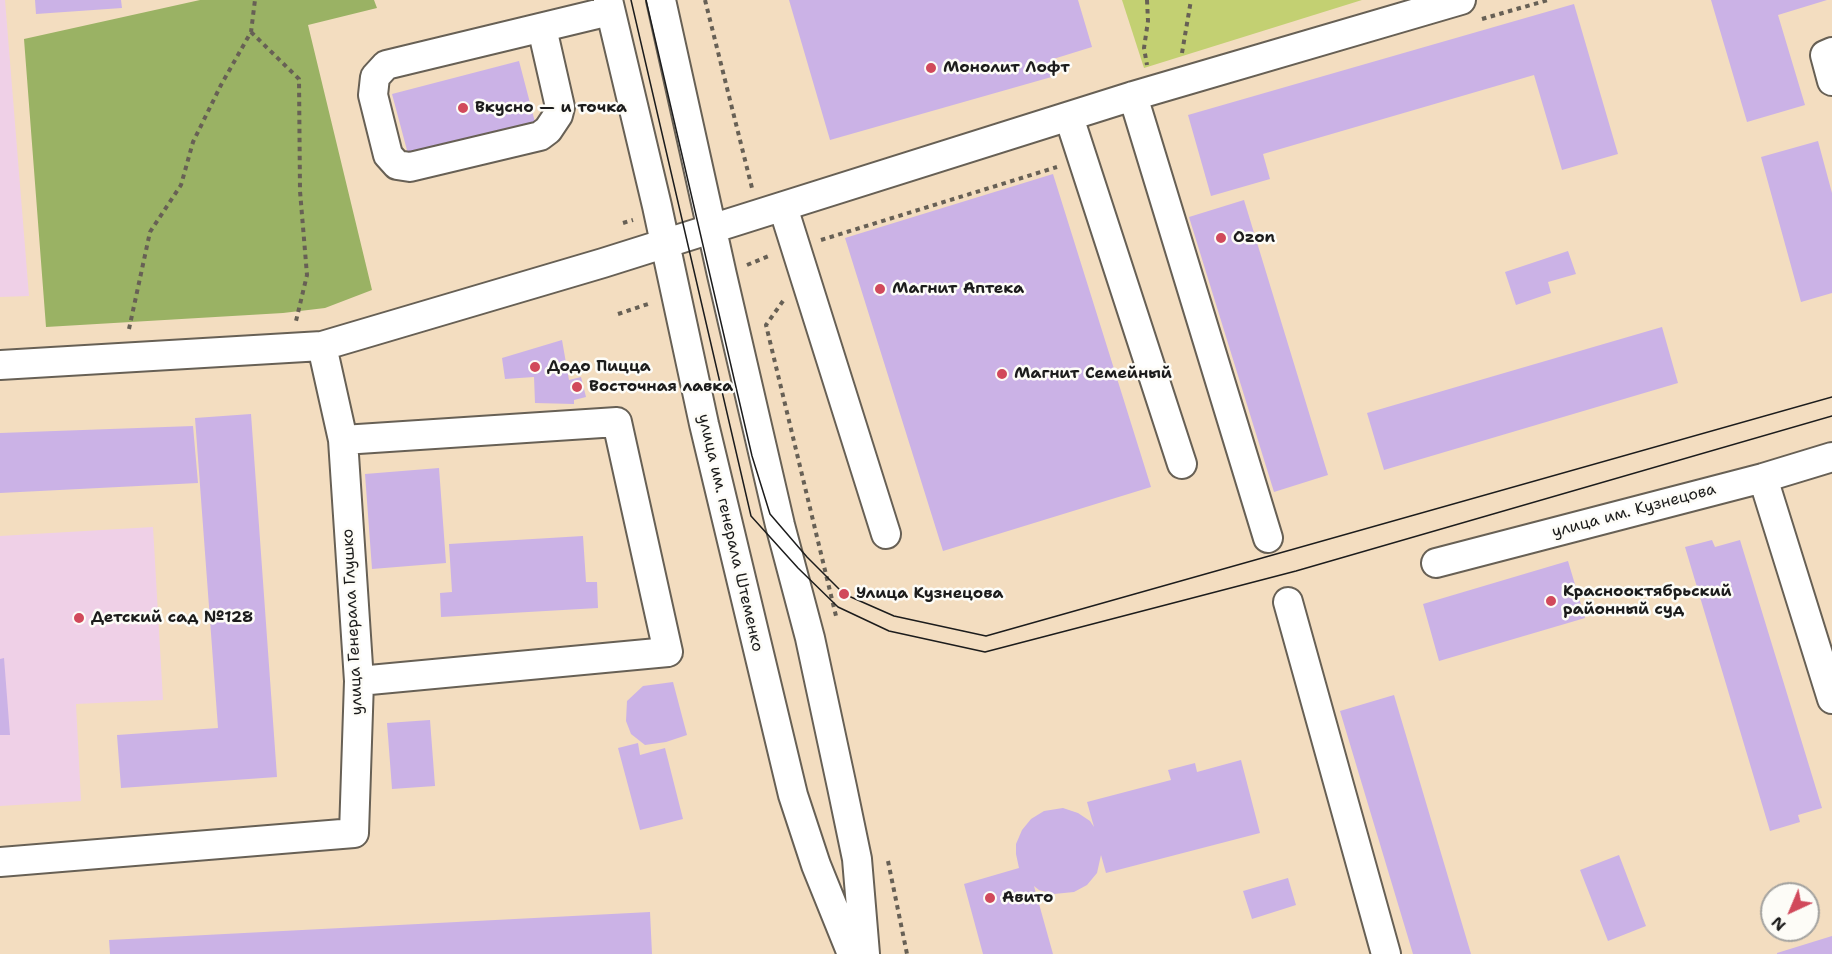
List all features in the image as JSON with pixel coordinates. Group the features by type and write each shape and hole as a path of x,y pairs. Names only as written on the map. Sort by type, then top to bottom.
{"street":[{"path":"662,0 780,525 810,638 844,797 857,859 865,954"},
{"path":"0,365 322,346 603,263 1133,96 1461,0"},
{"path":"542,28 560,107 558,115 548,130 540,136 410,167 397,165 388,155 373,94 375,77 386,65 542,28 609,6"},
{"name":"улица им. генерала Штеменко","path":"609,6 666,243 704,424 793,795 816,865 852,954"},
{"path":"1832,52 1825,55 1832,81"},
{"path":"1133,96 1268,538"},
{"path":"1069,117 1182,464"},
{"path":"772,210 784,251 886,534"},
{"name":"улица Генерала Глушко","path":"0,862 354,833 358,681 343,440 322,346"},
{"path":"343,440 617,422 668,652 358,681"},
{"name":"улица им. Кузнецова","path":"1436,563 1763,478 1832,457"},
{"path":"1763,478 1832,699"},
{"path":"1288,602 1386,954"}],"path":[{"path":"128,337 150,232 181,185 194,142 221,85 251,32 255,0"},
{"path":"705,0 752,188 772,210 784,251"},
{"path":"1147,0 1148,21 1144,48 1148,71"},
{"path":"1187,82 1182,59 1191,0"},
{"path":"251,32 299,79 300,191 307,275 294,327"},
{"path":"774,266 784,251 1083,159"}],"shaded area":[{"path":"0,0 5,0 29,296 0,297"},
{"name":"Детский сад №128","path":"153,527 163,700 76,704 81,801 0,806 0,536"}],"green space":[{"path":"200,0 374,0 377,8 308,25 372,290 325,308 283,313 46,327 24,39"},
{"path":"1122,0 1362,0 1144,68"}],"building":[{"path":"35,0 121,0 122,8 36,14"},
{"name":"Монолит Лофт","path":"789,0 1078,0 1092,47 1050,60 1055,76 830,140"},
{"path":"1711,0 1827,0 1778,15 1805,105 1747,122"},
{"path":"1574,4 1618,154 1562,170 1534,75 1263,154 1270,179 1211,196 1188,115"},
{"name":"Вкусно — и точка","path":"519,61 535,122 408,154 392,94"},
{"path":"1818,141 1832,193 1832,293 1801,302 1761,157"},
{"name":"Магнит Семейный","path":"1053,174 1151,487 943,551 845,238"},
{"path":"1244,200 1328,475 1274,492 1189,217"},
{"path":"1568,251 1576,274 1548,282 1551,293 1516,305 1505,272"},
{"path":"1662,327 1678,383 1384,470 1367,413"},
{"name":"Додо Пицца","path":"562,340 569,380 581,377 586,397 574,400 574,404 535,403 534,377 505,379 502,358"},
{"path":"251,414 277,777 121,788 117,735 218,728 195,418"},
{"path":"193,426 198,483 0,493 0,433"},
{"path":"439,468 446,563 372,569 365,474"},
{"path":"583,536 586,582 597,582 598,608 441,617 440,593 452,592 449,544"},
{"path":"1712,540 1715,547 1740,540 1822,808 1798,815 1800,822 1770,831 1685,547"},
{"name":"Краснооктябрьский районный суд","path":"1568,561 1585,618 1439,661 1423,604"},
{"path":"4,658 10,735 0,735 0,659"},
{"path":"673,682 687,735 666,742 645,745 631,734 626,721 627,701 643,686"},
{"path":"1394,695 1471,954 1413,954 1340,711"},
{"path":"430,720 435,786 392,789 387,723"},
{"path":"638,743 640,755 665,748 683,819 640,830 618,748"},
{"path":"1241,760 1260,833 1106,873 1101,855 1097,873 1087,885 1074,892 1054,894 1039,890 1034,886 1053,954 983,954 964,884 1019,868 1016,844 1022,830 1031,819 1044,811 1063,808 1078,813 1090,821 1094,827 1087,802 1171,780 1168,770 1195,763 1197,772"},
{"path":"1619,855 1646,926 1608,941 1580,870"},
{"path":"1288,878 1296,905 1252,919 1243,891"},
{"path":"650,912 652,954 110,954 109,940"},
{"path":"1832,936 1832,954 1777,954 1813,942 1820,942 1820,940"}],"tram line":[{"path":"631,0 751,516 798,568 838,607 889,631 985,652 1296,571 1832,416"},
{"path":"646,0 752,456 770,514 807,557 844,594 894,616 986,636 1832,397"}],"place":[{"name":"Монолит Лофт","path":"931,68"},
{"name":"Вкусно — и точка","path":"463,108"},
{"name":"Ozon","path":"1221,238"},
{"name":"Магнит Аптека","path":"880,289"},
{"name":"Додо Пицца","path":"535,367"},
{"name":"Магнит Семейный","path":"1002,374"},
{"name":"Восточная лавка","path":"577,387"},
{"name":"Улица Кузнецова","path":"844,594"},
{"name":"Краснооктябрьский районный суд","path":"1551,601"},
{"name":"Детский сад №128","path":"79,618"},
{"name":"Авито","path":"990,898"}]}
